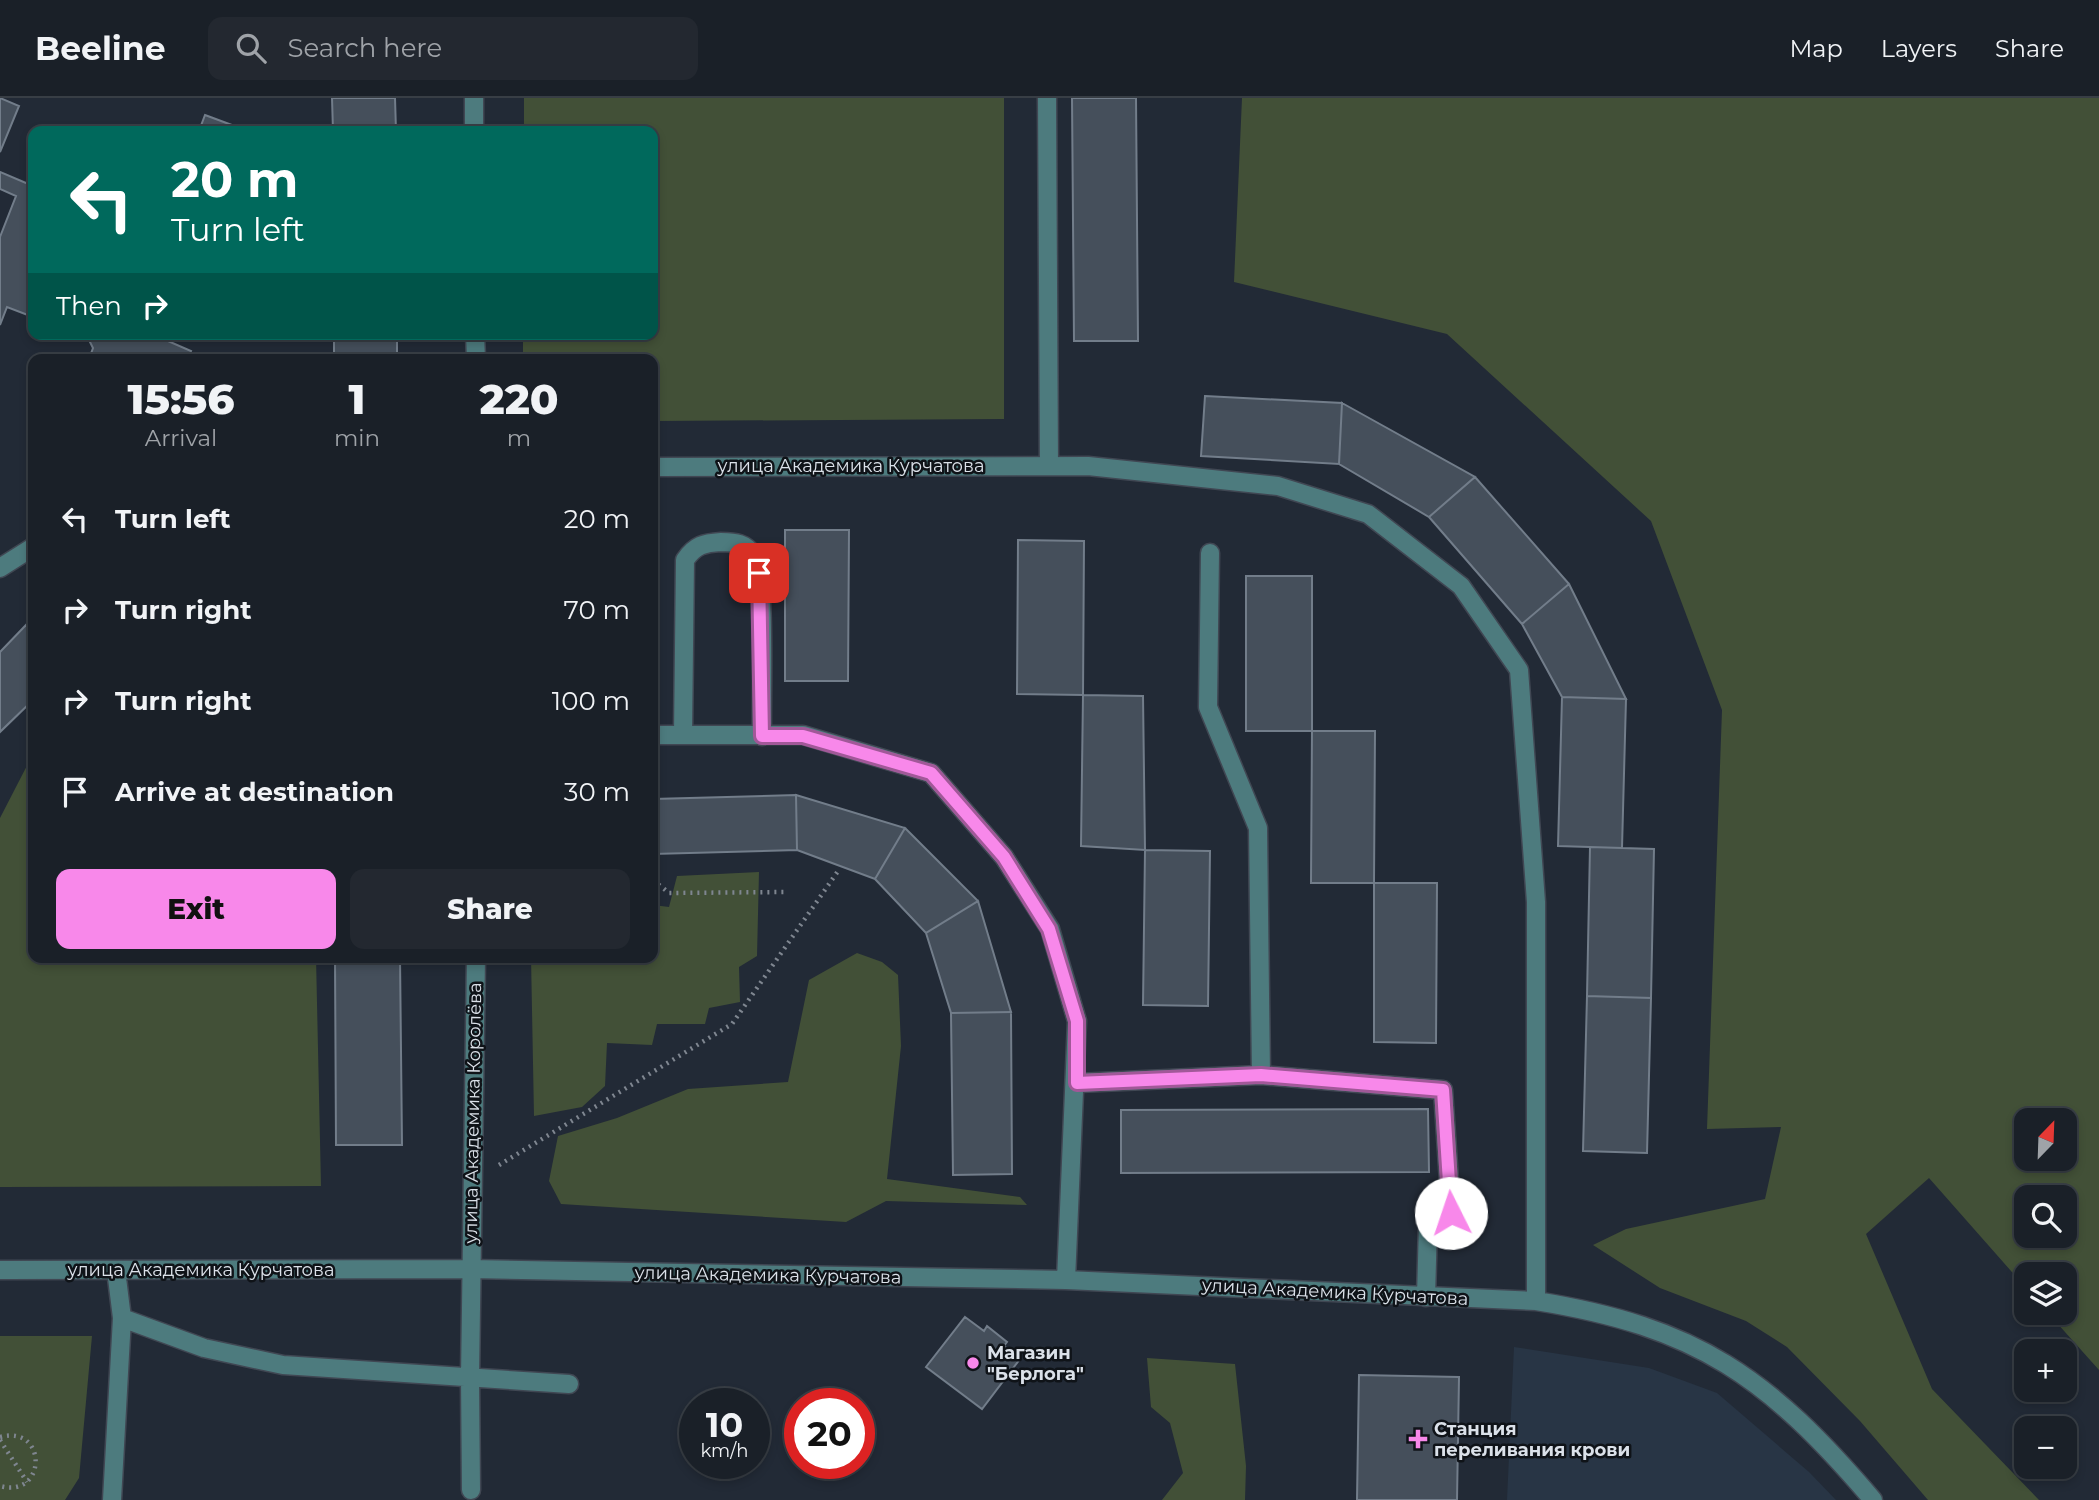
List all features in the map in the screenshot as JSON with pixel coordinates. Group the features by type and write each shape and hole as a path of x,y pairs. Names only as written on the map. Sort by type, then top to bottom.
{"street":[{"path":"474,98 474,126"},
{"path":"1047,98 1049,466"},
{"name":"улица Академика Курчатова","path":"658,467 1088,466 1278,486 1368,514 1461,586 1519,670 1536,902 1536,1301"},
{"path":"682,734 685,560 692,549 705,543 735,542 748,548 759,573 762,736"},
{"path":"0,568 28,550"},
{"path":"1210,553 1208,707 1258,828 1261,1075"},
{"path":"658,735 803,736 931,773 1004,857 1049,929 1077,1021 1077,1083 1066,1280"},
{"name":"улица Академика Королёва","path":"471,1490 475,963"},
{"path":"1077,1083 1261,1075 1443,1090 1451,1213 1428,1224 1426,1297"},
{"name":"улица Академика Курчатова","path":"0,1270 471,1269 1066,1280 1536,1301 1609,1315 1643,1325 1674,1336 1728,1364 1790,1411 1873,1500"},
{"path":"112,1500 122,1318 116,1270"},
{"path":"122,1318 204,1348 283,1365 569,1384"}],"path":[{"path":"474,1180 732,1024 838,871"},
{"path":"658,884 668,893 784,892"},
{"path":"0,1486 16,1487 27,1482 36,1468 32,1447 20,1437 0,1438 27,1482"}],"shaded area":[{"path":"1514,1347 1649,1368 1717,1393 1809,1472 1836,1500 1507,1500"}],"green space":[{"path":"524,98 1004,98 1004,419 658,421 658,354 523,354 523,340 658,340 658,126 524,126"},
{"path":"1242,98 2099,98 2099,1370 2077,1345 2077,1339 2071,1339 2059,1325 2077,1325 2077,1262 2014,1262 2014,1274 1929,1178 1866,1234 1932,1389 2014,1474 2014,1479 2019,1479 2039,1500 1928,1500 1860,1421 1787,1347 1746,1321 1660,1288 1593,1245 1626,1229 1765,1199 1781,1127 1707,1129 1722,710 1651,521 1447,334 1234,282"},
{"path":"28,764 28,963 316,963 321,1186 0,1187 0,818"},
{"path":"759,872 757,956 739,967 740,1002 709,1008 705,1024 657,1024 652,1045 607,1043 605,1086 582,1107 534,1116 531,963 658,963 658,906 669,907 677,876"},
{"path":"857,953 882,962 898,975 901,1046 887,1179 1020,1197 1027,1205 886,1201 846,1222 561,1204 549,1181 558,1136 617,1118 688,1089 788,1082 809,980"},
{"path":"0,1336 92,1336 79,1478 65,1500 0,1500"},
{"path":"1147,1358 1235,1364 1246,1466 1245,1500 1162,1500 1183,1473 1170,1423 1151,1407"}],"building":[{"path":"0,98 19,106 0,152"},
{"path":"332,98 395,98 396,126 333,126"},
{"path":"1072,98 1136,98 1138,341 1074,341"},
{"path":"205,115 235,126 201,126"},
{"path":"0,172 28,184 28,315 7,307 0,325 0,237 16,196 0,189"},
{"path":"89,340 166,340 191,351 190,354 91,354 93,348"},
{"path":"334,340 397,340 397,354 334,354"},
{"path":"1205,396 1342,403 1339,464 1201,456"},
{"path":"1342,403 1475,477 1429,517 1339,464"},
{"path":"1475,477 1569,584 1522,624 1429,517"},
{"path":"785,530 849,530 848,681 785,681"},
{"path":"1018,540 1084,541 1083,695 1017,694"},
{"path":"1246,576 1312,576 1312,731 1246,731"},
{"path":"1569,584 1626,699 1562,697 1522,624"},
{"path":"26,625 28,705 0,732 0,652"},
{"path":"1083,695 1143,696 1145,850 1081,846"},
{"path":"1562,697 1626,699 1622,848 1558,846"},
{"path":"1312,731 1375,731 1374,883 1311,883"},
{"path":"796,795 905,828 875,879 797,850"},
{"path":"796,795 797,850 658,854 658,799"},
{"path":"905,828 978,901 926,933 875,879"},
{"path":"1590,847 1654,849 1651,998 1587,996"},
{"path":"1145,850 1210,851 1208,1006 1143,1005"},
{"path":"1374,883 1437,883 1436,1043 1374,1042"},
{"path":"978,901 1011,1012 951,1013 926,933"},
{"path":"335,963 400,963 402,1145 336,1145"},
{"path":"1587,996 1651,998 1647,1153 1583,1151"},
{"path":"1011,1012 1012,1174 953,1175 951,1013"},
{"path":"1428,1109 1429,1172 1121,1173 1121,1110"},
{"name":"Магазин \"Берлога\"","path":"965,1317 984,1331 987,1326 1007,1342 1004,1346 1020,1359 982,1409 926,1367"},
{"path":"1359,1375 1459,1377 1457,1500 1357,1500"}],"place":[{"name":"Магазин \"Берлога\"","path":"973,1363"},
{"name":"Станция переливания крови","path":"1418,1439"}],"route":[{"path":"759,573 762,736 803,736 931,773 1004,857 1049,929 1077,1021 1077,1083 1261,1075 1443,1090 1451,1213"}]}
